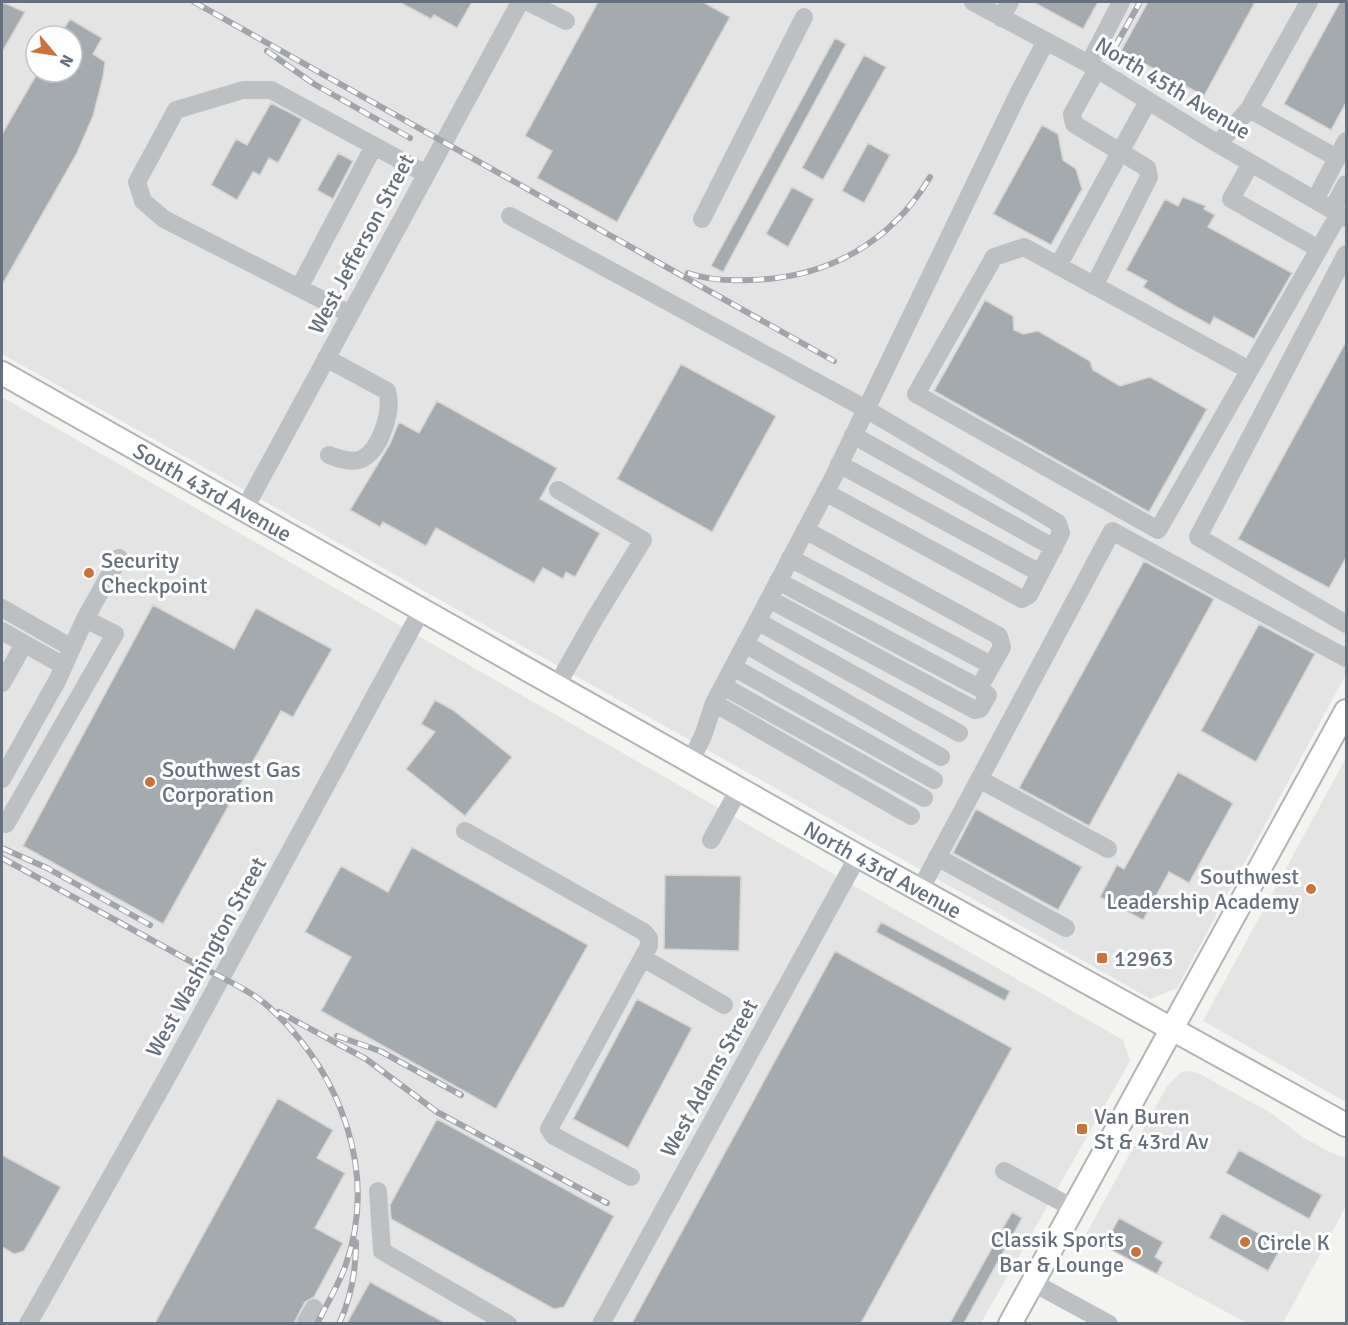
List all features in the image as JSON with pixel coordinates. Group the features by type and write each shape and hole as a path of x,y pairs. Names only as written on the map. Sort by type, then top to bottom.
{"main road":[{"name":"South 43rd Avenue","path":"2,373 421,611"},
{"name":"North 43rd Avenue","path":"421,611 858,856 1347,1125"},
{"path":"1010,1323 1347,711"}],"street":[{"name":"West Jefferson Street","path":"244,510 520,2"},
{"path":"528,2 566,21"},
{"name":"North 45th Avenue","path":"973,2 1005,10 1046,41 1093,66 1218,144 1339,214"},
{"path":"1094,286 1149,177 1147,168 1074,124 1072,114 1121,2"},
{"path":"1218,144 1249,109 1309,2"},
{"path":"702,219 804,17"},
{"path":"690,762 703,736 714,703 825,492 1008,114 1046,41"},
{"path":"350,314 164,219 143,201 137,183 176,110 243,90 271,90 426,174"},
{"path":"1058,266 1148,101"},
{"path":"1249,109 1337,158"},
{"path":"1315,200 1347,141"},
{"path":"299,288 374,146"},
{"path":"1251,163 1231,199 1319,249"},
{"path":"1250,370 1024,247 994,257 916,394 1158,530 1250,370 1339,214 1347,184"},
{"path":"510,216 866,409 1058,523 1061,533 1026,598 1019,598 825,492"},
{"path":"1347,254 1198,537 1347,624"},
{"path":"326,358 387,391 391,403 387,420 371,452 360,460 338,459 329,456"},
{"path":"853,435 1054,548"},
{"path":"839,464 1040,573"},
{"path":"556,687 595,618 644,540 558,490"},
{"path":"805,530 999,636 1002,647 979,688"},
{"path":"920,890 1112,531 1347,658"},
{"path":"2,779 64,666 85,619 119,558"},
{"path":"790,558 992,665"},
{"path":"769,599 977,711 984,706 988,695 979,688 778,580"},
{"path":"2,608 72,648"},
{"name":"West Washington Street","path":"28,1323 171,1070 421,611"},
{"path":"2,822 6,824 115,634 85,619"},
{"path":"757,621 959,733"},
{"path":"2,631 64,666"},
{"path":"2,683 24,644"},
{"path":"745,644 941,757"},
{"path":"733,667 934,780"},
{"path":"723,686 924,798"},
{"path":"714,703 911,816"},
{"path":"979,779 1108,849"},
{"path":"711,840 739,789"},
{"path":"465,831 644,932 649,938 650,946 549,1129 554,1136 631,1177"},
{"name":"West Adams Street","path":"602,1323 858,856"},
{"path":"937,857 1066,928"},
{"path":"643,958 724,1005"},
{"path":"1004,1171 1073,1208"},
{"path":"378,1191 382,1251 508,1323"},
{"path":"1032,1282 1109,1323"}],"shaded area":[{"path":"2,2 1346,2 1346,674 1177,988 1151,999 2,354"},
{"path":"2,397 1123,1040 1130,1061 981,1323 2,1323"},
{"name":"Southwest Leadership Academy","path":"1346,758 1346,1102 1203,1021"},
{"path":"1189,1071 1200,1074 1271,1113 1304,1138 1346,1158 1346,1206 1283,1323 1247,1323 1085,1236 1167,1086 1181,1072"}],"building":[{"path":"2,2 25,12 2,52"},
{"path":"399,2 472,2 457,28 434,15 431,19"},
{"path":"598,2 703,2 730,17 617,222 537,178 552,151 525,136"},
{"path":"1033,2 1098,2 1083,29"},
{"path":"1148,2 1255,2 1204,96 1121,51"},
{"path":"1340,2 1347,2 1347,101 1331,130 1284,104"},
{"path":"70,19 78,24 67,24"},
{"path":"84,27 102,38 93,54 105,62 93,116 77,153 2,285 2,134 31,84 84,84"},
{"path":"835,38 846,44 723,272 711,266"},
{"path":"864,55 886,67 823,180 802,168"},
{"path":"271,103 302,119 278,163 269,158 260,175 253,172 237,200 211,185 236,139 247,145"},
{"path":"1042,125 1058,134 1063,160 1076,169 1082,189 1051,245 993,214"},
{"path":"868,143 890,155 864,203 842,191"},
{"path":"338,153 353,161 333,199 317,190"},
{"path":"792,187 814,199 788,247 766,234"},
{"path":"1183,197 1206,206 1204,209 1215,215 1208,227 1292,273 1254,339 1214,317 1210,325 1143,287 1147,281 1126,270 1165,199 1178,206"},
{"path":"985,300 1013,316 1014,330 1023,334 1038,331 1090,361 1093,370 1120,386 1150,377 1207,409 1149,512 934,391"},
{"path":"1347,340 1347,556 1329,588 1238,539"},
{"path":"681,364 776,416 712,532 617,479"},
{"path":"437,401 557,468 540,499 600,533 575,577 566,572 563,579 543,568 534,583 436,528 426,546 383,522 380,527 350,510 390,444 399,422 419,433"},
{"path":"1144,561 1214,599 1089,826 1019,788"},
{"name":"Southwest Gas Corporation","path":"153,605 234,649 256,608 332,649 293,717 281,711 163,924 23,846"},
{"path":"1259,624 1315,654 1256,762 1201,731"},
{"path":"435,700 453,710 512,757 465,816 406,769 435,732 421,724"},
{"path":"1178,772 1233,803 1189,883 1169,872 1143,920 1100,897 1117,865 1124,869"},
{"path":"976,809 1082,867 1058,910 953,853"},
{"path":"412,847 588,945 496,1109 321,1011 351,957 305,932 341,866 388,892"},
{"path":"665,875 741,876 739,951 664,949"},
{"path":"881,922 1010,991 1005,1001 876,932"},
{"path":"835,951 1012,1048 861,1323 632,1323"},
{"path":"637,999 692,1028 628,1148 573,1119"},
{"path":"278,1098 333,1130 317,1158 345,1173 315,1228 343,1243 314,1297 305,1302 294,1323 155,1323"},
{"path":"437,1119 614,1216 564,1307 554,1309 391,1219 390,1205"},
{"name":"Circle K","path":"1239,1150 1322,1195 1309,1219 1226,1173"},
{"path":"2,1155 61,1187 24,1251 14,1254 2,1247"},
{"path":"1012,1212 1022,1218 964,1323 950,1323"},
{"name":"Circle K","path":"1222,1213 1282,1246 1268,1271 1209,1238"},
{"name":"Classik Sports Bar & Lounge","path":"1119,1218 1163,1242 1155,1257 1163,1262 1157,1274 1104,1246"},
{"path":"370,1282 445,1323 347,1323"}],"railway":[{"path":"194,2 834,361"},
{"path":"1115,47 1140,2"},
{"path":"267,51 314,84 410,138"},
{"path":"688,273 719,280 751,280 779,278 831,264 876,238 896,221 930,177"},
{"path":"2,848 47,868 150,925"},
{"path":"2,858 252,994 270,1008 295,1034 316,1063 334,1094 347,1127 355,1161 358,1196 354,1232 345,1267 317,1324"},
{"path":"279,1012 366,1059 437,1112 607,1203"},
{"path":"337,1036 380,1051 461,1095"},
{"path":"339,1324 352,1284 356,1242"}],"place":[{"name":"Security Checkpoint","path":"89,573"},
{"name":"Southwest Gas Corporation","path":"150,782"},
{"name":"Southwest Leadership Academy","path":"1311,889"},
{"name":"12963","path":"1102,958"},
{"name":"Van Buren St & 43rd Av","path":"1082,1129"},
{"name":"Circle K","path":"1245,1242"},
{"name":"Classik Sports Bar & Lounge","path":"1136,1252"}]}
